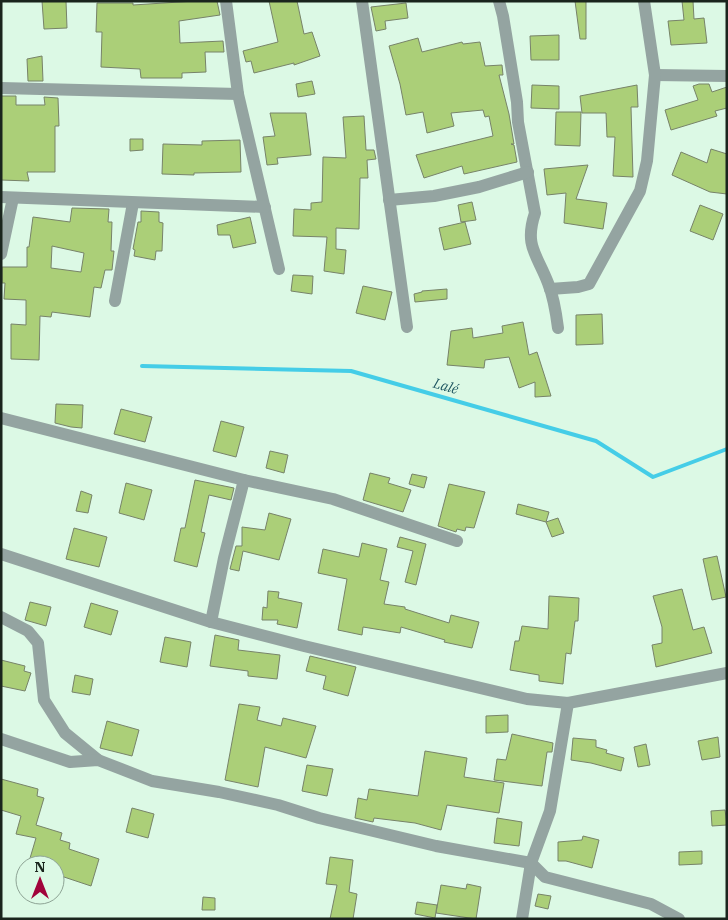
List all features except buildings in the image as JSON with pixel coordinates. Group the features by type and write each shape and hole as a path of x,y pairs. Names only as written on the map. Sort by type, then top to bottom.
{"street":[{"path":"226,1 238,94 279,268"},
{"path":"362,1 407,327"},
{"path":"499,1 504,16 517,102 518,122 535,213 531,226 530,242 555,302 558,328"},
{"path":"550,288 578,287 589,284 640,192 647,161 655,75 644,1"},
{"path":"655,75 727,76"},
{"path":"1,88 238,94"},
{"path":"389,200 434,196 479,187 528,172"},
{"path":"1,254 7,198 264,207"},
{"path":"115,300 133,203"},
{"path":"1,418 244,480 333,499 457,541"},
{"path":"212,622 224,558 244,480"},
{"path":"1,554 212,622 527,699 568,703 727,673"},
{"path":"1,617 28,631 38,644 44,700 65,733 98,760 152,781 278,804 319,818 436,846 531,863 545,876 651,904 679,919"},
{"path":"522,919 531,863 550,811 568,703"},
{"path":"1,739 70,762 98,760"}],"waterway":[{"name":"Lalé","path":"142,366 351,371 596,441 653,477 727,449"}]}
